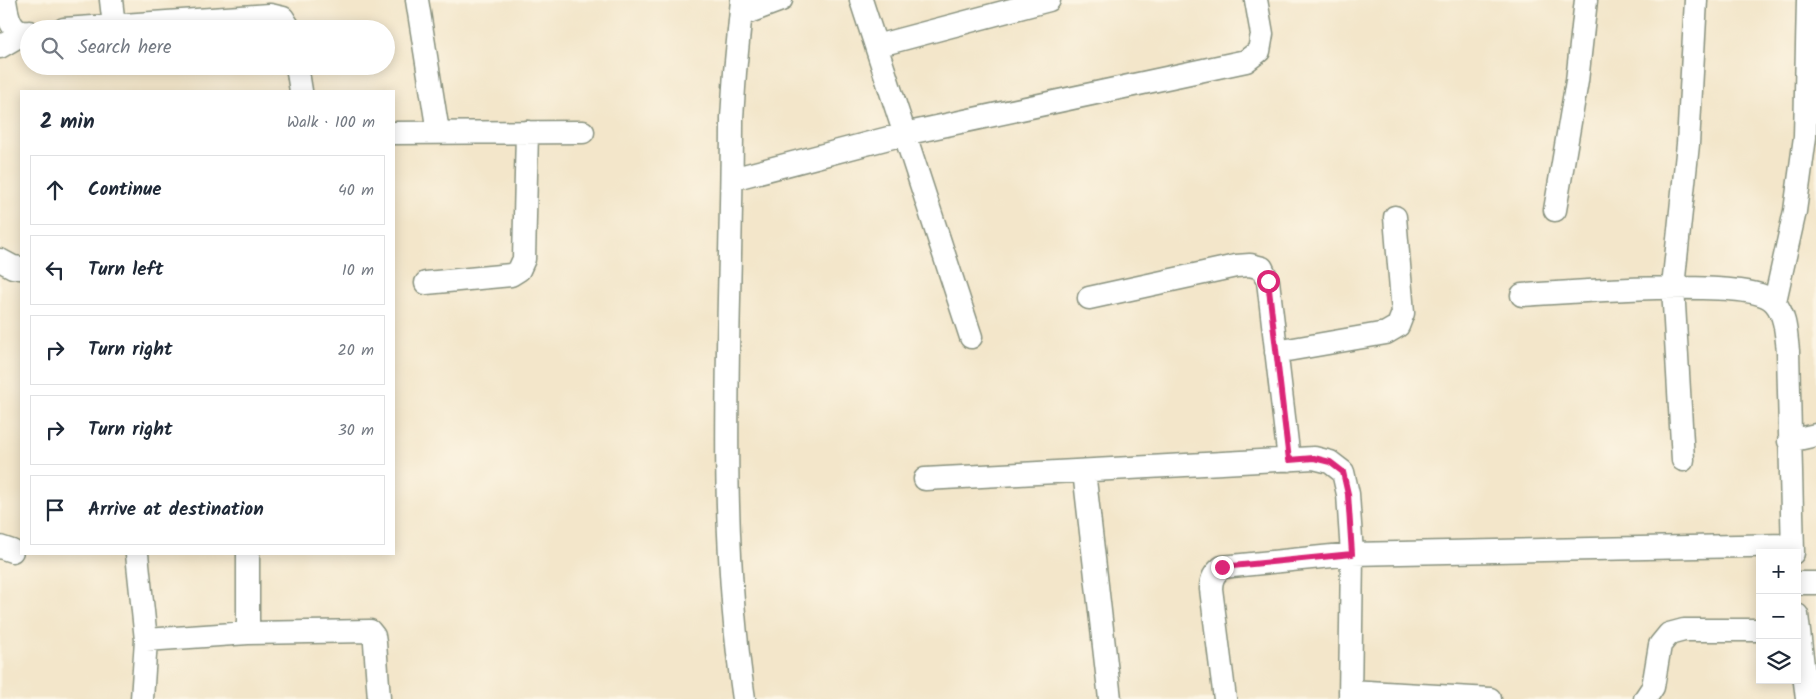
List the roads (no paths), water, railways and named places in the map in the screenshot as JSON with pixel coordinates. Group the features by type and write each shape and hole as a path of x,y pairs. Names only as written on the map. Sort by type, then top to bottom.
{"street":[{"path":"6,0 7,15 14,28 20,30"},
{"path":"111,0 113,20"},
{"path":"417,0 438,132"},
{"path":"744,699 734,636 727,513 734,81 741,8 781,0"},
{"path":"861,0 971,337"},
{"path":"876,46 1049,0"},
{"path":"732,179 904,134 1246,61 1259,51 1262,34 1256,0"},
{"path":"1555,210 1577,81 1586,0"},
{"path":"1683,460 1673,287 1688,144 1696,0"},
{"path":"1775,302 1806,211 1805,137 1811,70 1808,0"},
{"path":"199,20 270,15 284,20"},
{"path":"0,47 20,36"},
{"path":"298,75 301,90"},
{"path":"426,283 510,275 520,270 524,259 527,132"},
{"path":"395,133 583,132"},
{"path":"1276,352 1386,334 1398,326 1402,314 1395,217"},
{"path":"0,260 13,267 20,268"},
{"path":"1089,298 1236,266 1250,265 1262,268 1268,281 1289,460"},
{"path":"1522,294 1673,287 1753,292 1775,302 1784,319 1788,350 1792,549"},
{"path":"1790,441 1816,435"},
{"path":"925,479 1314,458 1330,462 1343,472 1348,494 1352,554 1350,695 1490,699"},
{"path":"1084,471 1110,699"},
{"path":"1225,699 1211,589 1211,580 1222,567 1352,554 1756,549"},
{"path":"137,555 146,640 142,699"},
{"path":"248,555 248,633"},
{"path":"1801,583 1816,584"},
{"path":"1645,699 1653,686 1660,645 1668,634 1684,630 1756,630"},
{"path":"146,640 248,633 370,631 374,636 379,699"},
{"path":"1800,639 1807,699"}]}
